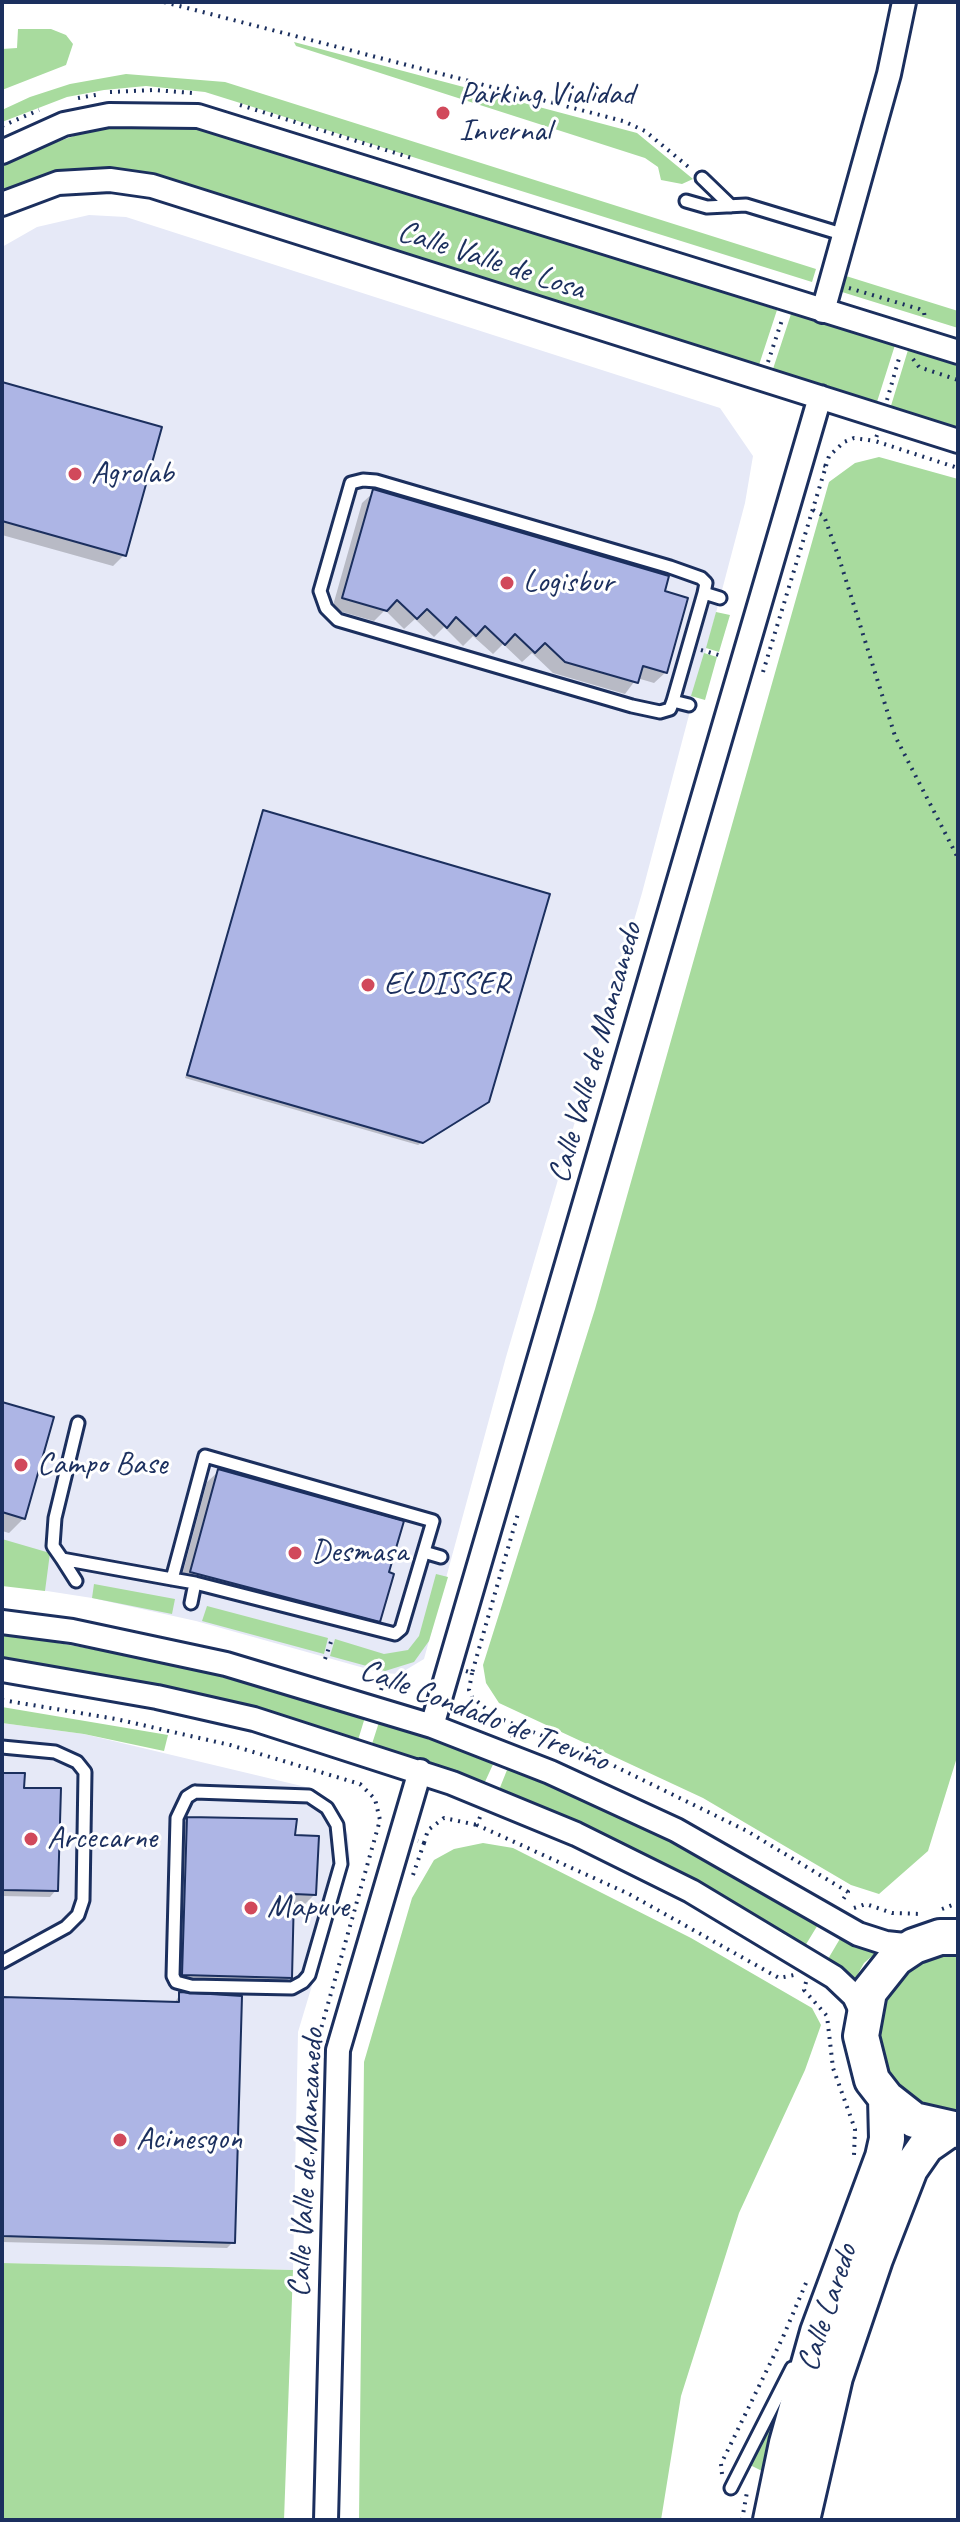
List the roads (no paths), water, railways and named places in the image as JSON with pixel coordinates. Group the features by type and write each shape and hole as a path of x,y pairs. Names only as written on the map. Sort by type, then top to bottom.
{"main road":[{"path":"946,1927 940,1937 913,1929 881,1974 862,2013 864,2058 886,2098 914,2120 953,2130"},
{"name":"Calle Laredo","path":"771,2520 820,2283 883,2157 887,2139 886,2098"},
{"name":"Calle Laredo","path":"802,2520 835,2377 875,2259 910,2169 926,2146 953,2130"}],"street":[{"path":"823,311 889,74 904,2"},
{"name":"Calle Valle de Losa","path":"2,152 64,124 109,115 198,116 958,352"},
{"name":"Calle Valle de Losa","path":"2,204 58,183 110,180 152,186 958,441"},
{"name":"Calle Valle de Manzanedo","path":"432,1726 820,397"},
{"name":"Calle Condado de Treviño","path":"2,1622 72,1631 252,1670 432,1726 506,1753 664,1824 847,1916 878,1941 913,1929"},
{"path":"2,1670 111,1688 254,1719 420,1771 626,1858 816,1965 846,1988 862,2013"},
{"name":"Calle Valle de Manzanedo","path":"326,2520 338,2050 420,1771"}],"lane":[{"path":"702,178 731,206"},
{"path":"686,201 707,207 746,205 845,235"},
{"path":"363,480 701,578 706,583 704,593 673,701 670,709 660,712 632,706 338,620 326,608 320,591 351,483 363,480"},
{"path":"704,593 720,598"},
{"path":"673,701 689,705"},
{"path":"76,1581 53,1546 55,1518 78,1423"},
{"path":"62,1559 172,1579 195,1583 395,1634 401,1629 433,1521 205,1456 172,1579"},
{"path":"424,1552 441,1557"},
{"path":"191,1603 195,1583"},
{"path":"2,1747 55,1752 77,1762 85,1772 83,1900 78,1915 66,1927 2,1962"},
{"path":"195,1792 309,1796 327,1808 337,1825 341,1864 319,1956 309,1975 292,1988 191,1986 176,1982 173,1976 177,1818 187,1797 195,1792"},
{"path":"733,2485 820,2283"}],"place":[{"name":"Parking Vialidad Invernal","path":"443,113"},
{"name":"Agrolab","path":"75,474"},
{"name":"Logisbur","path":"507,583"},
{"name":"ELDISSER","path":"368,985"},
{"name":"Campo Base","path":"21,1465"},
{"name":"Desmasa","path":"295,1553"},
{"name":"Arcecarne","path":"31,1839"},
{"name":"Mapuve","path":"251,1908"},
{"name":"Acinesgon","path":"120,2140"}]}
